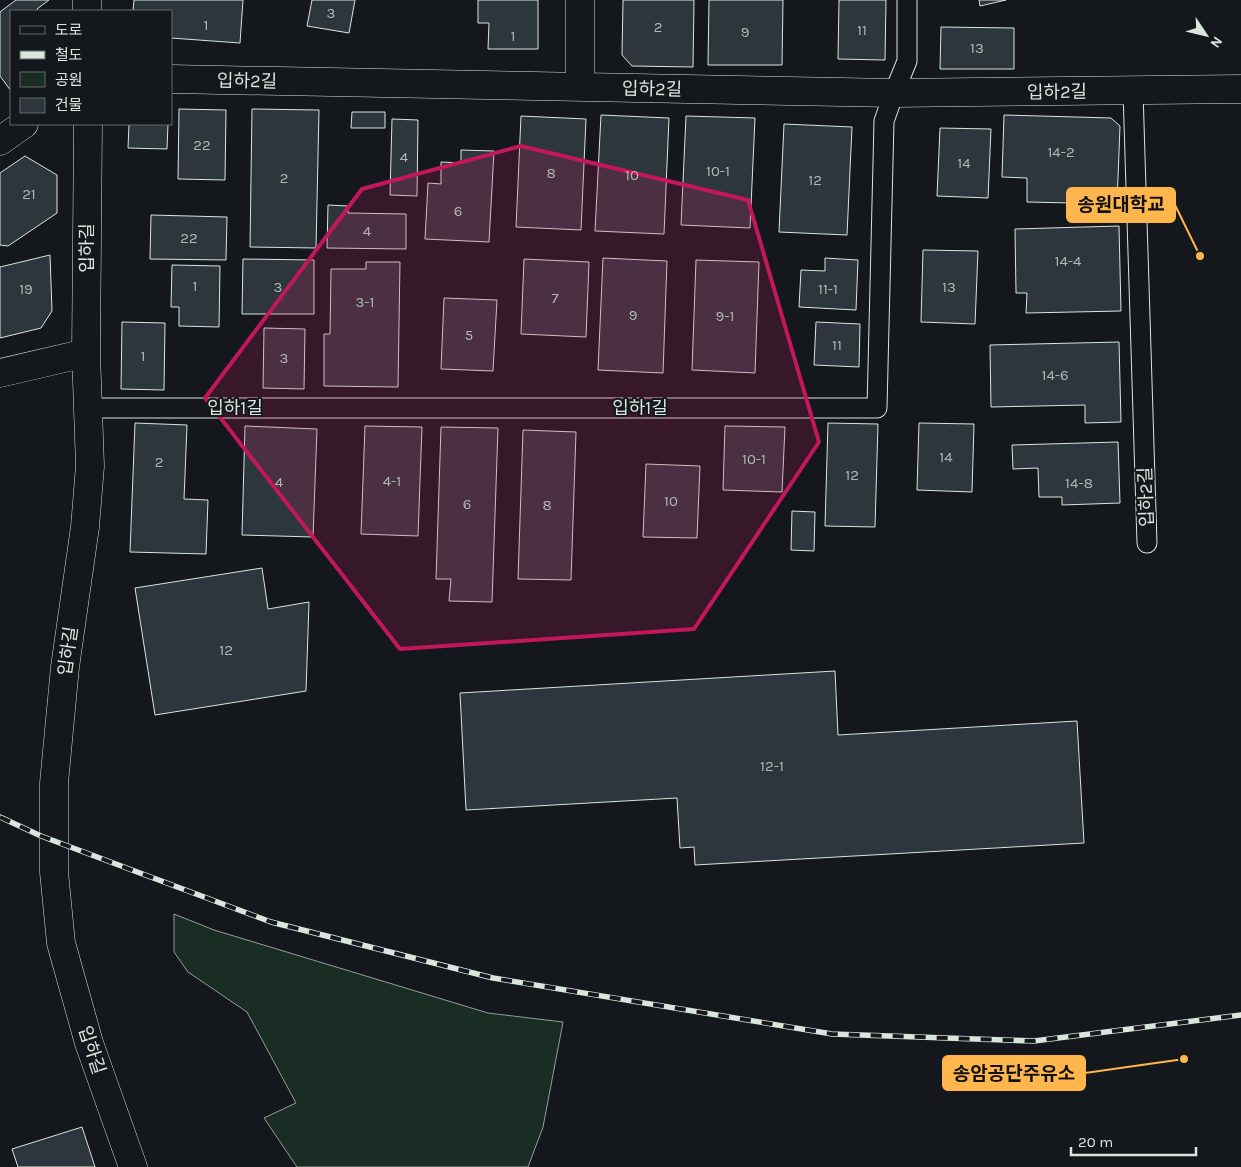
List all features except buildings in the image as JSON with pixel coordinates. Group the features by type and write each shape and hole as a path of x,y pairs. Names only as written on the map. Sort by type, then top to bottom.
{"street":[{"path":"580,0 580,87"},
{"name":"입하2길","path":"172,79 894,93 1241,90"},
{"path":"0,141 23,125"},
{"name":"입하길","path":"88,125 86,353 90,466 85,527 65,667 54,783 54,872 61,943 88,1043 134,1167"},
{"path":"0,374 86,353"}],"lane":[{"path":"894,93 907,61 907,0"},
{"name":"입하2길","path":"1133,91 1147,542"},
{"name":"입하1길","path":"88,408 877,408 884,121 894,93"}],"highlighted area":[{"path":"521,146 748,200 819,442 694,629 400,649 205,398 362,189"}],"green space":[{"path":"174,914 214,930 488,1013 563,1022 543,1127 528,1167 297,1167 264,1118 296,1103 247,1012 188,972 174,952"}],"railway":[{"path":"0,817 41,836 271,922 493,978 832,1034 1034,1041 1241,1015"}],"place":[{"name":"송원대학교","path":"1200,256"},
{"name":"송암공단주유소","path":"1184,1059"}]}
